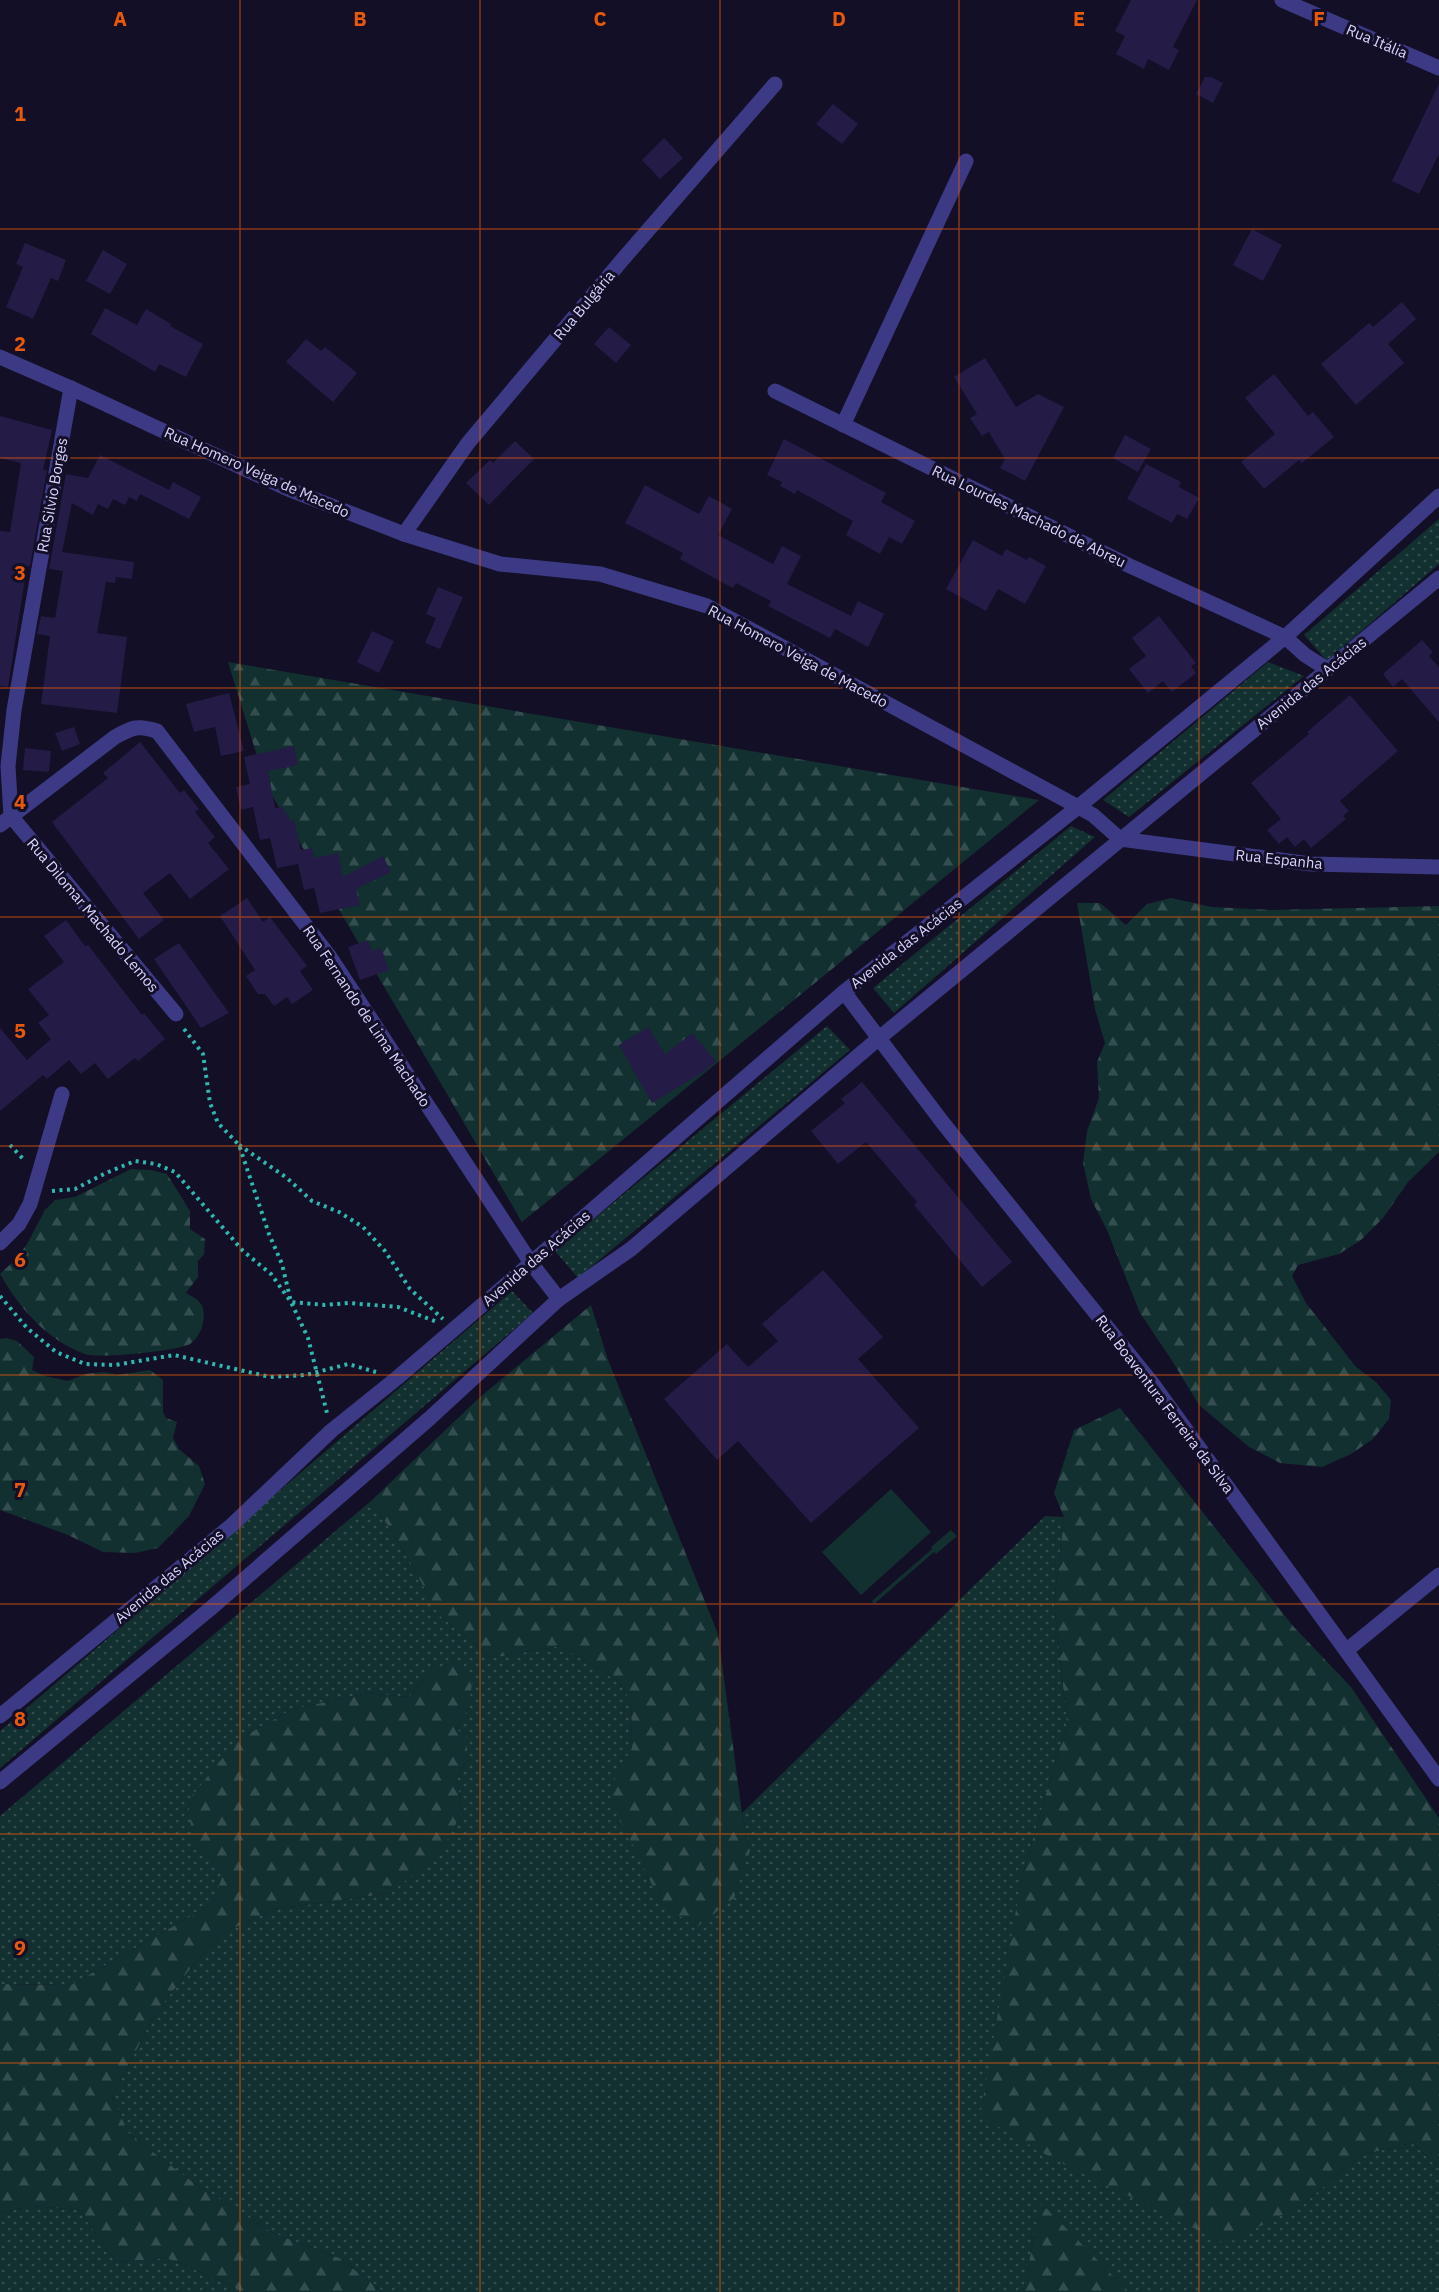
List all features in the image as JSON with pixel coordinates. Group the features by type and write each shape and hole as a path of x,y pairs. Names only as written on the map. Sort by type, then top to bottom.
{"street":[{"name":"Rua Itália","path":"1286,1 1439,68"},
{"name":"Rua Bulgária","path":"404,534 468,443 775,84"},
{"path":"843,425 966,161"},
{"name":"Rua Homero Veiga de Macedo","path":"0,357 72,388 288,489 404,534 500,564 600,574 707,606 1078,807"},
{"name":"Rua Silvio Borges","path":"6,820 7,709 72,388"},
{"name":"Rua Lourdes Machado de Abreu","path":"775,391 1130,566 1285,637 1305,655 1327,669"},
{"name":"Avenida das Acácias","path":"0,1716 232,1525 331,1431 397,1378 844,992 1078,807 1285,637 1439,496"},
{"name":"Avenida das Acácias","path":"0,1782 210,1609 430,1418 559,1299 631,1249 878,1039 1439,579"},
{"name":"Rua Fernando de Lima Machado","path":"6,820 115,737 129,729 142,726 158,731 330,957 531,1263 559,1299"},
{"path":"1078,807 1093,815 1120,839"},
{"name":"Rua Dilomar Machado Lemos","path":"6,820 176,1014"},
{"name":"Rua Espanha","path":"1120,839 1311,864 1439,867"},
{"name":"Avenida das Acácias","path":"844,992 878,1039"},
{"name":"Rua Boaventura Ferreira da Silva","path":"878,1039 942,1123 1152,1383 1439,1779"},
{"path":"0,1243 19,1224 30,1204 62,1094"},
{"path":"1347,1650 1439,1575"}],"path":[{"path":"176,1014 202,1054 210,1102 218,1123 239,1145 287,1178 312,1201 339,1212 363,1227 385,1251 410,1289 453,1328"},
{"path":"10,1144 52,1191 75,1190 106,1173 135,1161 156,1164 175,1172 243,1251 271,1274 291,1302 308,1338 331,1431"},
{"path":"239,1145 268,1234 282,1264 291,1302"},
{"path":"0,1296 27,1328 56,1352 85,1364 115,1365 174,1355 270,1377 306,1375 348,1364 397,1378"},
{"path":"291,1302 398,1307 453,1328"}],"green space":[{"path":"1439,519 1439,564 1327,661 1304,635"},
{"path":"228,662 1039,800 522,1222 266,785"},
{"path":"1268,662 1304,676 1129,817 1103,800"},
{"path":"1071,826 1095,837 894,1013 873,988"},
{"path":"1171,898 1212,907 1272,910 1439,906 1439,1152 1408,1182 1383,1218 1361,1240 1339,1254 1298,1265 1292,1276 1306,1303 1356,1367 1376,1382 1391,1400 1389,1419 1373,1439 1351,1454 1322,1467 1280,1463 1249,1447 1199,1405 1140,1313 1107,1230 1091,1199 1083,1163 1087,1131 1099,1098 1097,1062 1105,1043 1095,1009 1077,903 1100,903 1126,925 1147,904"},
{"path":"827,1026 850,1050 578,1278 555,1251"},
{"path":"131,1169 167,1174 190,1211 190,1229 205,1239 204,1254 198,1261 198,1277 186,1293 201,1304 204,1314 202,1326 194,1341 183,1347 121,1355 85,1354 58,1341 36,1322 16,1299 0,1274 17,1258 45,1210 55,1200 75,1197"},
{"path":"512,1291 533,1313 0,1768 0,1731"},
{"path":"591,1305 608,1360 718,1634 742,1813 750,1851 734,1898 697,1927 662,1905 608,1791 632,1748 631,1701 619,1682 561,1646 491,1658 438,1614 411,1563 372,1500 479,1398"},
{"path":"0,1339 17,1341 34,1357 32,1370 45,1376 68,1381 85,1374 104,1372 118,1375 150,1370 163,1380 163,1412 166,1418 177,1422 173,1438 179,1449 199,1466 205,1484 189,1516 158,1548 135,1553 103,1552 68,1535 0,1510"},
{"path":"1120,1408 1293,1626 1351,1687 1439,1818 1439,2168 1412,2143 1361,2155 1303,2204 1226,2244 1050,2157 980,2116 1022,1876 1067,1723 1054,1602 1064,1517 1054,1493 1074,1430"},
{"path":"891,1489 931,1532 861,1595 822,1552"},
{"path":"372,1500 411,1563 438,1614 491,1658 561,1646 619,1682 631,1701 632,1748 609,1791 750,1851 742,1813 1045,1516 1064,1517 1054,1602 1067,1723 1022,1876 1303,2204 1361,2155 1412,2143 1439,2168 1439,2292 1129,2292 1041,2204 1023,2292 384,2292 339,2258 273,2233 194,2183 129,2134 112,2097 155,2014 221,1934 275,1909 391,1893 462,1812 457,1779 468,1759 456,1729 469,1707 429,1672 409,1697 368,1693 293,1709 237,1740 193,1847 224,1875 212,1904 71,1985 0,1984 0,1816"},
{"path":"951,1530 957,1536 936,1554 934,1552 874,1604 872,1601"},
{"path":"457,1661 473,1675 469,1707 456,1729 466,1735 468,1759 457,1779 462,1812 442,1850 391,1893 275,1909 221,1934 155,2014 112,2097 129,2134 194,2183 273,2233 339,2258 384,2292 240,2292 233,2286 167,2258 116,2262 79,2210 31,2206 0,2213 0,1984 71,1985 212,1904 223,1875 193,1847 188,1801 237,1740 293,1709 368,1693 409,1697 429,1672"},
{"path":"1041,2203 1129,2292 1023,2292"},
{"path":"31,2206 79,2210 116,2262 167,2258 233,2286 240,2292 0,2292 0,2213"}],"building":[{"path":"1131,0 1197,0 1173,47 1179,50 1169,70 1148,59 1144,69 1116,54 1125,36 1115,31"},
{"path":"1205,77 1211,77 1223,83 1213,103 1196,94"},
{"path":"1439,84 1439,154 1419,194 1392,181"},
{"path":"833,104 858,124 842,144 816,124"},
{"path":"664,138 683,158 660,179 642,160"},
{"path":"1252,229 1282,245 1263,281 1233,265"},
{"path":"25,243 66,260 58,281 51,278 33,319 6,307 23,267 16,264"},
{"path":"103,250 127,264 110,294 86,281"},
{"path":"1402,302 1416,319 1388,344 1404,363 1356,405 1321,364 1369,323 1373,327"},
{"path":"105,308 137,325 146,309 171,324 170,326 203,344 186,377 159,364 155,372 91,334"},
{"path":"609,327 631,345 616,363 594,344"},
{"path":"306,339 321,351 325,347 357,373 333,402 286,362"},
{"path":"985,358 1016,407 1038,394 1064,407 1025,481 1000,468 1005,459 989,432 982,436 970,418 977,414 954,377"},
{"path":"1274,374 1308,416 1313,412 1334,437 1302,463 1299,460 1264,489 1241,462 1275,434 1245,398"},
{"path":"0,416 52,430 43,470 47,470 30,566 27,566 8,687 0,686 0,531 10,532 21,463 0,458"},
{"path":"1125,435 1151,449 1138,472 1113,458"},
{"path":"784,439 886,493 881,502 915,521 902,544 889,537 880,554 846,535 853,521 797,490 795,494 780,486 782,482 767,475"},
{"path":"515,441 534,459 489,505 466,483 490,460 493,463"},
{"path":"100,455 169,490 173,482 201,497 189,519 140,494 137,501 129,497 125,505 113,499 108,509 98,504 93,515 72,503 62,552 134,562 132,579 116,577 115,583 106,582 97,633 127,637 117,713 41,704 50,636 37,634 41,616 55,618 63,571 49,569 66,474 88,478"},
{"path":"1146,464 1181,482 1179,487 1199,498 1187,519 1177,514 1172,523 1127,499"},
{"path":"645,485 699,514 709,496 732,509 718,535 773,564 782,546 801,556 787,584 851,616 858,601 884,614 868,647 835,629 830,638 768,606 771,601 736,583 733,588 680,559 683,553 625,523"},
{"path":"973,540 1002,556 1006,549 1027,560 1029,557 1046,566 1025,604 998,589 986,611 946,589"},
{"path":"438,587 463,597 440,649 425,643 436,618 426,614"},
{"path":"1159,616 1196,663 1191,666 1196,673 1172,692 1163,681 1148,693 1129,669 1146,656 1132,638"},
{"path":"372,631 394,641 379,673 357,662"},
{"path":"1422,640 1433,652 1429,656 1439,667 1439,722 1402,679 1393,687 1383,674"},
{"path":"229,693 244,751 221,756 215,727 194,732 186,704"},
{"path":"1350,695 1398,751 1340,801 1349,811 1343,816 1346,819 1311,848 1304,839 1295,847 1287,837 1279,844 1267,830 1281,819 1251,783 1309,734 1307,732"},
{"path":"74,727 80,744 62,751 55,733"},
{"path":"140,742 180,793 184,790 199,809 195,812 215,837 208,843 229,869 190,899 170,873 143,893 164,920 139,939 52,822 108,778 103,773"},
{"path":"294,746 298,765 268,771 275,808 283,807 290,821 294,820 301,850 312,848 315,858 338,853 343,877 383,856 391,872 356,889 360,905 320,913 314,888 304,890 298,864 277,868 270,838 260,840 253,807 241,810 236,787 250,784 244,757"},
{"path":"25,748 51,751 49,772 23,770"},
{"path":"247,898 263,922 270,917 307,966 300,971 313,990 292,1004 287,997 274,1006 265,994 258,994 246,976 255,970 220,916"},
{"path":"66,920 142,1015 144,1013 165,1039 138,1061 135,1058 108,1079 95,1063 81,1074 69,1060 47,1079 43,1075 0,1111 0,1028 27,1060 51,1039 38,1023 49,1015 28,989 64,962 44,936"},
{"path":"368,940 372,951 381,948 389,970 360,980 348,947"},
{"path":"179,943 229,1013 201,1028 154,959"},
{"path":"648,1027 665,1054 692,1033 716,1061 703,1072 652,1103 619,1045"},
{"path":"862,1082 1012,1262 982,1287 914,1205 917,1202 866,1142 838,1164 811,1131 845,1103 841,1099"},
{"path":"823,1270 883,1337 858,1359 919,1428 811,1523 738,1441 717,1460 664,1399 727,1344 748,1367 778,1341 762,1324"}]}
